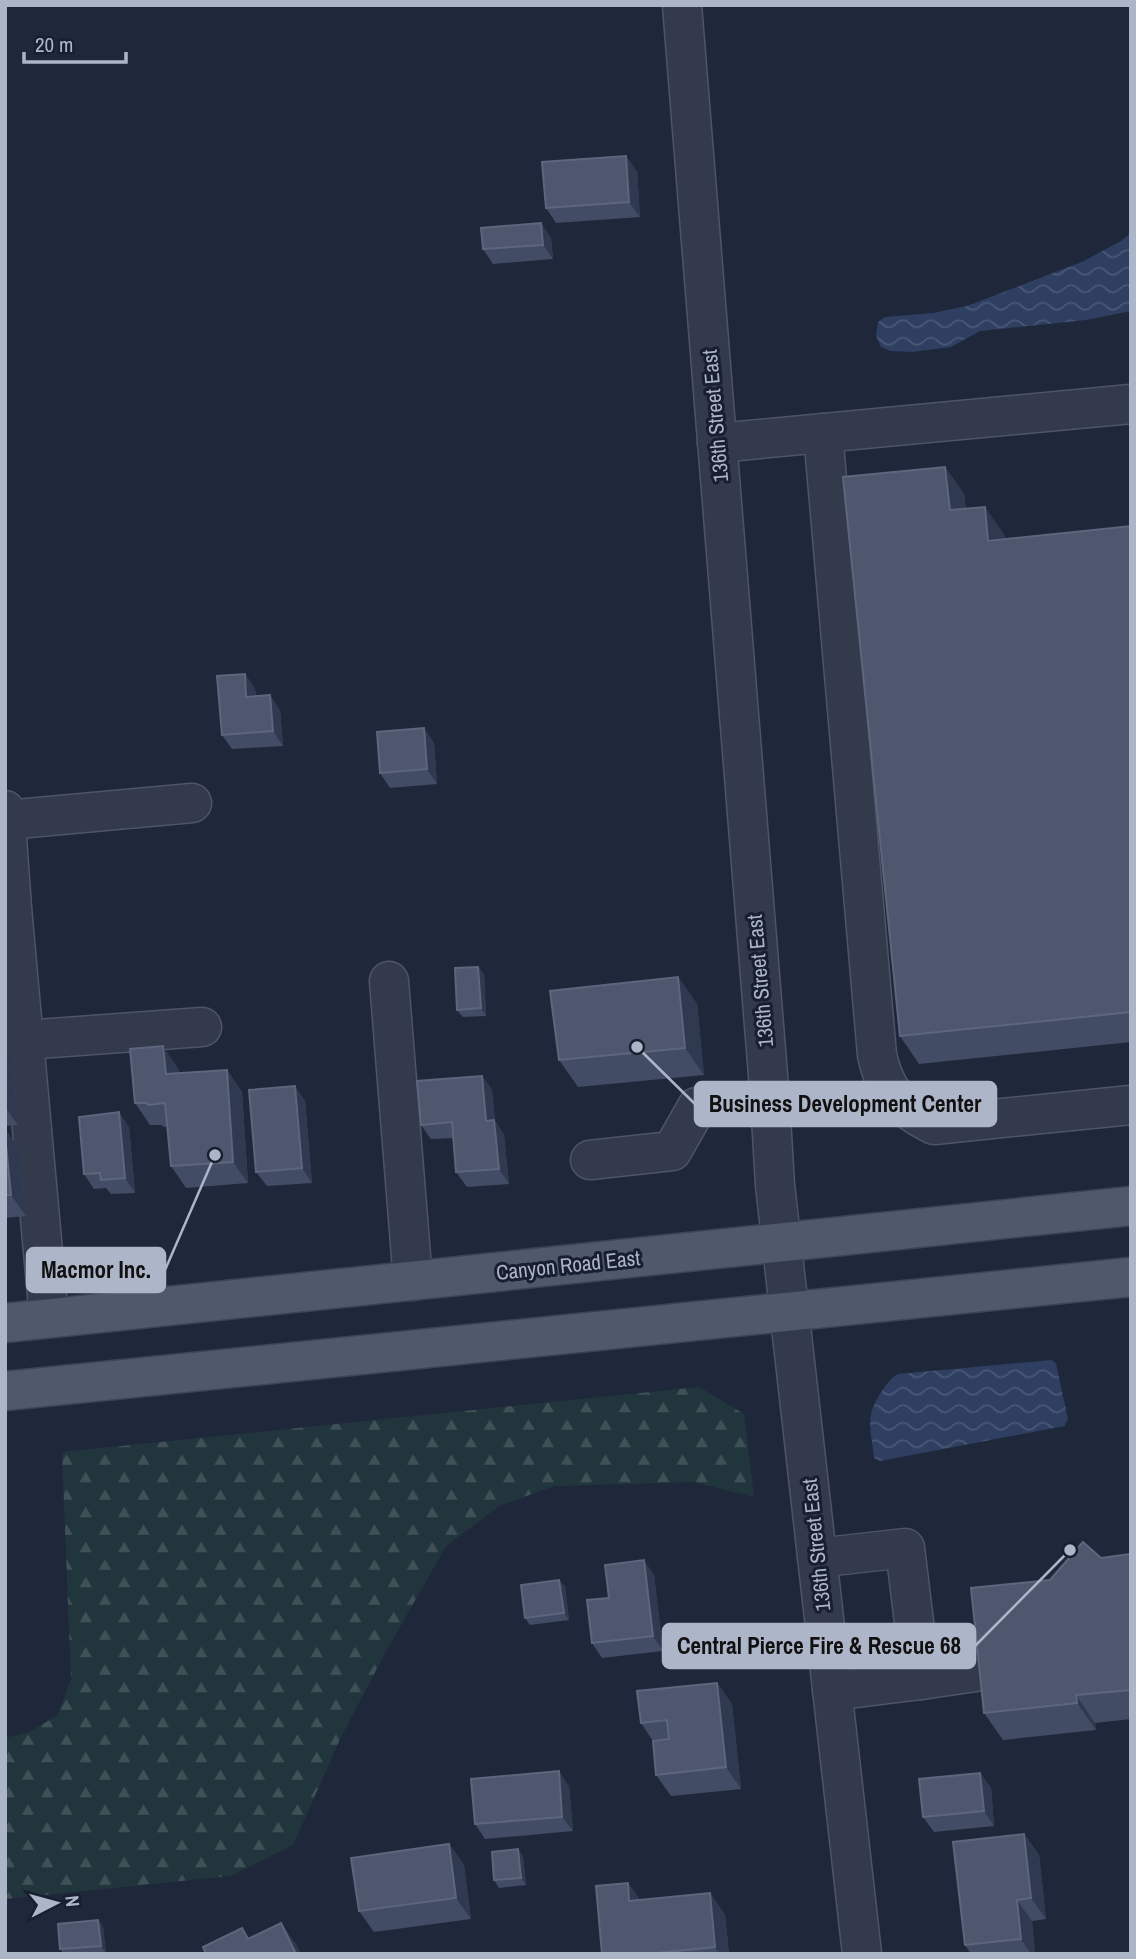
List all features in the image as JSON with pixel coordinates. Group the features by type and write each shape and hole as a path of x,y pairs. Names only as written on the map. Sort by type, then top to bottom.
{"main road":[{"name":"Canyon Road East","path":"5,1323 1131,1206"},
{"path":"5,1391 1131,1277"}],"street":[{"name":"136th Street East","path":"682,5 775,1185 862,1954"},
{"path":"717,443 1131,404"},
{"path":"823,433 877,1055 881,1074 902,1105 934,1125 1131,1105"},
{"path":"6,820 192,803"},
{"path":"5,810 17,1033 49,1318"},
{"path":"389,981 413,1281"},
{"path":"17,1033 202,1027"},
{"path":"590,1160 672,1150 698,1107 770,1100"},
{"path":"817,1558 905,1549 921,1680"},
{"path":"832,1691 996,1670"}],"green space":[{"path":"699,1387 744,1414 754,1497 694,1482 554,1486 499,1506 446,1546 340,1739 293,1845 230,1876 5,1899 5,1738 29,1732 58,1715 71,1679 62,1452"}],"water":[{"path":"1131,233 1131,311 1086,320 980,331 951,347 912,352 891,351 881,347 876,336 878,322 885,317 933,313 967,306 1084,261"},
{"path":"1052,1360 1056,1364 1068,1419 1064,1426 880,1461 874,1458 870,1423 873,1408 885,1386 898,1374"}],"building":[{"path":"626,156 629,202 546,208 542,162"},
{"path":"541,223 543,245 483,249 481,228"},
{"path":"945,467 950,510 985,507 988,541 1131,526 1131,1012 900,1036 843,477"},
{"path":"245,674 246,697 270,695 273,731 222,735 217,676"},
{"path":"424,728 427,769 380,773 377,732"},
{"path":"478,967 481,1008 457,1010 455,968"},
{"path":"678,977 685,1048 559,1060 550,991"},
{"path":"163,1046 166,1074 227,1070 233,1162 171,1166 165,1103 135,1103 130,1049"},
{"path":"482,1076 486,1121 494,1120 499,1169 456,1172 452,1122 421,1125 417,1081"},
{"path":"295,1086 302,1168 256,1172 249,1090"},
{"path":"119,1112 125,1178 101,1180 100,1173 84,1174 79,1117"},
{"path":"5,1135 11,1195 5,1195"},
{"path":"1083,1542 1101,1558 1131,1554 1131,1690 1076,1695 1077,1703 984,1713 971,1588 1050,1580"},
{"path":"644,1560 653,1636 592,1643 587,1600 609,1598 605,1565"},
{"path":"559,1580 564,1613 525,1618 521,1585"},
{"path":"717,1683 726,1767 656,1775 653,1741 669,1739 667,1720 641,1723 637,1691"},
{"path":"559,1771 562,1817 475,1824 471,1779"},
{"path":"980,1773 984,1811 923,1817 919,1779"},
{"path":"1024,1834 1031,1898 1017,1900 1021,1939 965,1945 953,1842"},
{"path":"449,1844 456,1898 359,1911 351,1858"},
{"path":"518,1849 521,1878 494,1880 492,1852"},
{"path":"628,1883 629,1901 710,1893 715,1947 647,1954 602,1954 596,1886"},
{"path":"98,1920 101,1946 60,1949 58,1924"},
{"path":"281,1923 296,1954 206,1954 203,1947 242,1928 248,1939"}],"place":[{"name":"Business Development Center","path":"637,1047"},
{"name":"Macmor Inc.","path":"215,1155"},
{"name":"Central Pierce Fire & Rescue 68","path":"1070,1550"}]}
